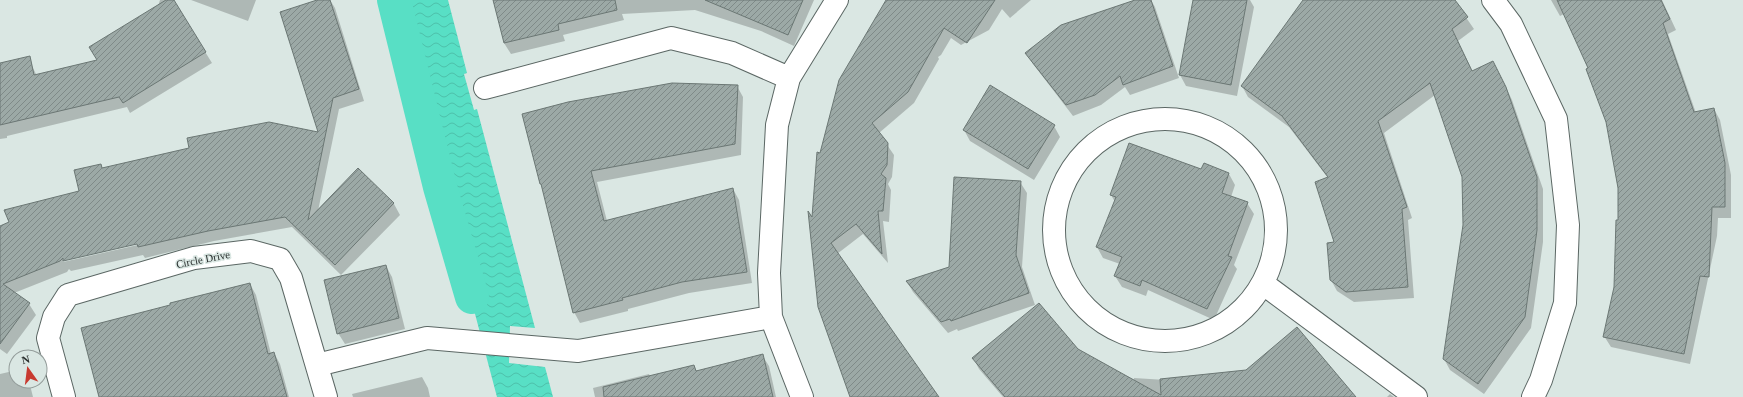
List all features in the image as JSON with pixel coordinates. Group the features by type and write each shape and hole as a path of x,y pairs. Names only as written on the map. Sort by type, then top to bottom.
{"street":[{"path":"802,397 771,317 769,273 777,125 789,78 837,0"},
{"path":"1493,0 1511,24 1556,119 1568,225 1565,303 1541,380 1533,397"},
{"path":"485,88 671,38 732,53 789,78"},
{"path":"1185,118 1231,138 1265,175 1279,234 1264,285 1221,328 1174,343 1129,338 1088,314 1058,269 1052,212 1072,164 1122,125 1185,118"},
{"name":"Circle Drive","path":"64,397 48,338 54,317 68,295 194,258 251,251 280,259 291,278 326,397"},
{"path":"1264,285 1416,397"},
{"path":"317,365 427,338 578,351 771,317"}],"water":[{"path":"392,0 448,0 467,73 464,74 474,110 477,109 535,328 510,326 509,363 545,367 553,397 497,397"}],"building":[{"path":"166,0 174,0 206,52 123,103 119,97 0,125 0,63 30,56 34,75 97,60 89,47"},
{"path":"317,0 330,0 359,89 333,98 308,220 358,168 394,203 335,265 285,217 208,231 138,247 137,244 63,261 63,258 60,261 3,284 30,303 0,344 0,226 9,222 4,210 79,191 74,170 101,164 102,168 189,148 187,138 269,122 318,132 280,12"},
{"path":"493,0 615,0 617,10 558,24 559,30 504,43"},
{"path":"705,0 803,0 788,35"},
{"path":"886,0 995,0 967,43 944,28 908,92 872,123 888,143 887,165 881,174 886,178 883,211 878,211 882,254 856,224 831,243 939,397 850,397 818,307 808,211 812,217 817,152 820,153 839,80"},
{"path":"1135,0 1151,0 1173,66 1123,85 1120,76 1095,95 1066,105 1025,53 1061,25"},
{"path":"1193,0 1247,0 1231,85 1179,75"},
{"path":"1303,0 1455,0 1468,17 1452,29 1472,71 1493,61 1506,87 1537,177 1537,230 1525,317 1478,384 1443,359 1463,225 1462,177 1430,83 1378,121 1407,207 1402,209 1408,287 1346,292 1330,280 1327,243 1334,242 1315,182 1328,177 1282,116 1241,86"},
{"path":"1557,0 1661,0 1670,19 1663,23 1694,112 1714,108 1725,163 1725,207 1712,207 1709,277 1700,276 1684,354 1603,337 1614,287 1616,220 1618,220 1618,188 1606,122 1586,69 1588,68"},
{"path":"672,83 738,85 735,144 591,171 604,221 733,188 747,272 682,282 573,313 522,114 568,102"},
{"path":"990,85 1055,125 1028,169 963,130"},
{"path":"1129,143 1201,169 1204,163 1229,173 1222,193 1248,202 1228,256 1232,257 1207,309 1142,280 1140,286 1114,276 1122,257 1096,247 1116,197 1110,195"},
{"path":"954,177 1021,181 1016,255 1029,293 951,321 950,319 941,322 906,281 949,267"},
{"path":"386,265 399,318 337,334 324,280"},
{"path":"250,283 268,354 274,352 287,397 99,397 81,328 170,305 170,303"},
{"path":"1039,303 1078,349 1161,395 1160,379 1246,370 1297,327 1356,397 1005,397 972,358"},
{"path":"763,354 773,397 604,397 603,387 694,365 696,371"}],"waterway":[{"path":"394,0 440,187 472,297"}]}
